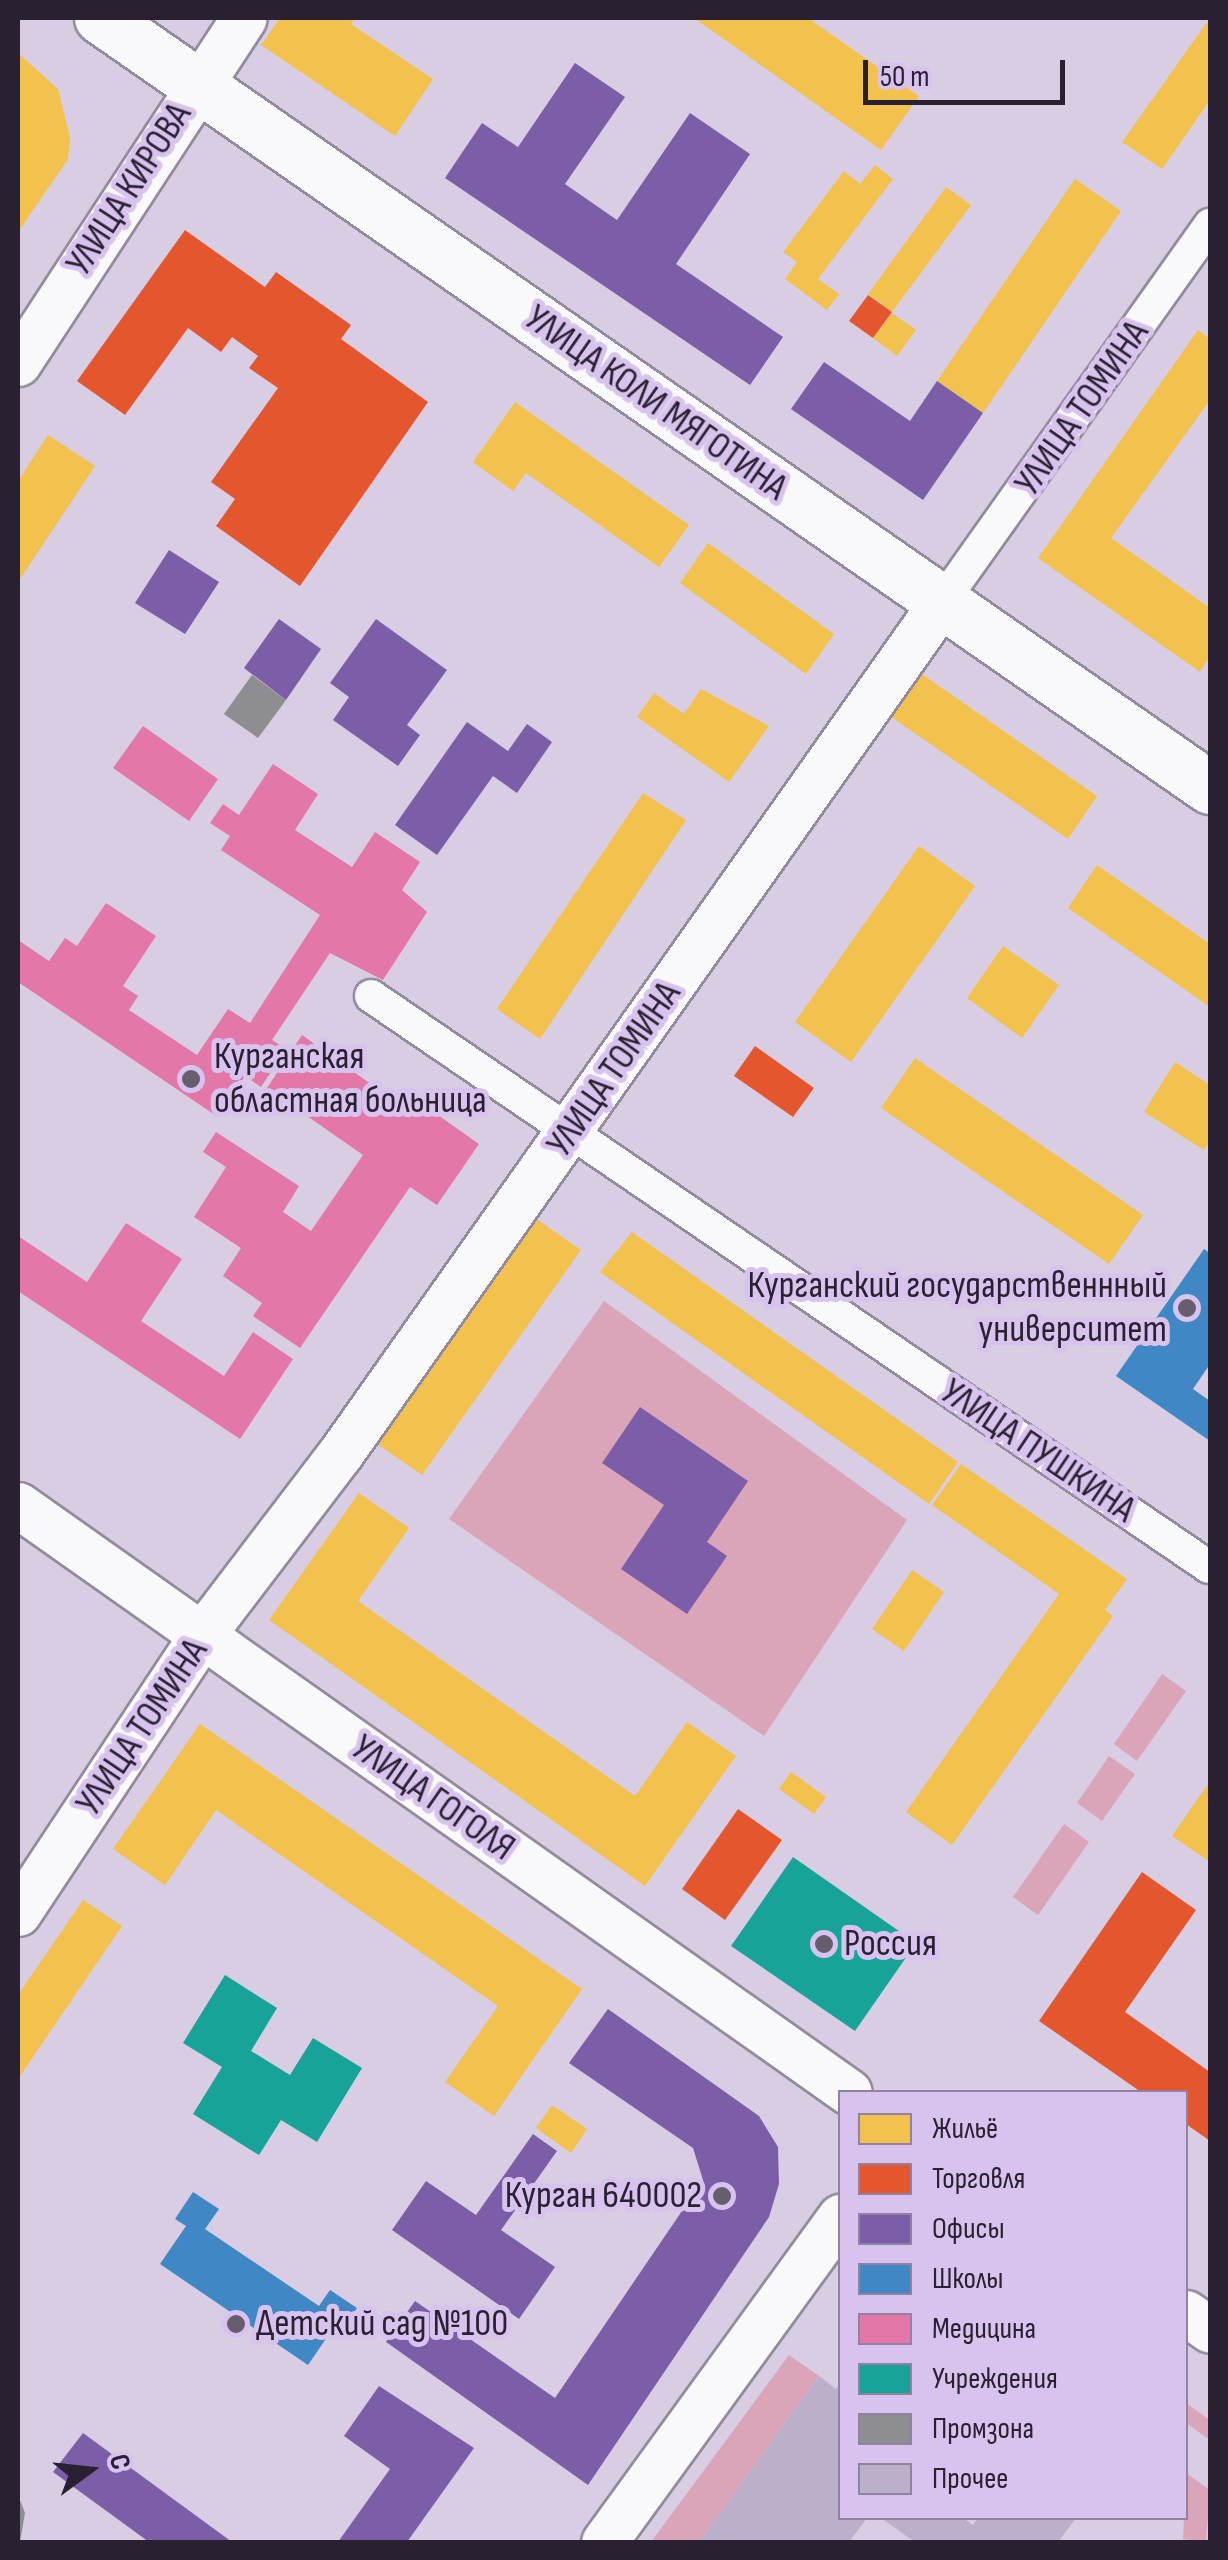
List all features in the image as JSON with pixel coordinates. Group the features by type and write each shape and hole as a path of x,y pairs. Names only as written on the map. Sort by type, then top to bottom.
{"main road":[{"name":"УЛИЦА КОЛИ МЯГОТИНА","path":"101,18 1210,788"}],"street":[{"name":"УЛИЦА КИРОВА","path":"18,363 244,18"},
{"name":"УЛИЦА ТОМИНА","path":"18,1913 202,1635 569,1134 1210,224"},
{"name":"УЛИЦА ПУШКИНА","path":"372,996 1209,1567"},
{"name":"УЛИЦА ГОГОЛЯ","path":"18,1505 846,2090"},
{"path":"604,2542 838,2220"},
{"path":"1188,2314 1210,2330"}],"shaded area":[{"path":"604,1301 907,1520 764,1736 449,1519"},
{"path":"1162,1674 1186,1691 1137,1761 1114,1744"},
{"path":"1109,1756 1135,1774 1102,1821 1077,1803"},
{"path":"1064,1824 1089,1842 1038,1915 1013,1897"},
{"path":"789,2355 819,2376 699,2542 651,2542"},
{"path":"1188,2404 1210,2420 1210,2440 1188,2424"},
{"path":"1188,2474 1210,2490 1206,2542 1183,2539 1184,2520 1188,2520"}],"building: Жильё":[{"path":"280,18 355,18 351,24 433,79 395,136 261,45"},
{"path":"694,18 808,18 919,96 881,150"},
{"path":"1210,18 1210,100 1162,169 1122,142"},
{"path":"18,53 58,89 70,138 68,159 18,232"},
{"path":"875,165 893,179 818,279 839,294 827,310 785,279 797,262 783,252 844,171 860,184"},
{"path":"1075,179 1121,211 983,413 937,381"},
{"path":"946,187 971,205 892,312 868,294"},
{"path":"892,313 916,330 897,356 873,338"},
{"path":"1198,330 1210,339 1210,400 1111,538 1210,608 1210,656 1200,672 1038,558"},
{"path":"515,402 689,525 659,567 526,473 513,491 473,462"},
{"path":"48,435 95,466 18,582 18,481"},
{"path":"708,543 834,634 806,674 680,583"},
{"path":"916,670 1097,796 1068,839 887,714"},
{"path":"701,689 769,726 729,782 637,717 654,693 684,714"},
{"path":"643,793 686,820 540,1039 497,1009"},
{"path":"919,846 975,886 851,1062 795,1022"},
{"path":"1097,865 1210,944 1210,1007 1068,908"},
{"path":"1003,946 1059,985 1022,1038 967,998"},
{"path":"915,1058 1143,1215 1109,1264 881,1108"},
{"path":"1175,1062 1210,1085 1210,1140 1204,1150 1144,1112"},
{"path":"535,1218 581,1250 422,1475 376,1443"},
{"path":"632,1232 958,1462 929,1504 600,1272"},
{"path":"961,1464 1127,1579 1105,1610 1113,1616 952,1845 906,1812 1059,1594 932,1505"},
{"path":"359,1493 409,1528 358,1601 635,1796 687,1722 736,1756 645,1886 269,1620"},
{"path":"912,1570 944,1592 904,1651 872,1629"},
{"path":"200,1724 582,1989 494,2116 445,2082 498,2006 216,1810 165,1885 113,1849"},
{"path":"791,1772 826,1797 814,1814 779,1789"},
{"path":"1210,1781 1210,1862 1172,1836"},
{"path":"83,1900 122,1926 18,2079 18,1995"},
{"path":"552,2105 587,2129 571,2153 536,2128"}],"building: Торговля":[{"path":"185,230 265,287 276,272 351,325 341,339 428,402 300,586 216,526 235,499 211,482 278,388 249,368 258,356 232,337 221,352 188,328 125,415 77,381"},
{"path":"868,295 892,312 873,338 849,321"},
{"path":"755,1046 814,1088 793,1117 734,1076"},
{"path":"738,1809 782,1840 725,1920 682,1889"},
{"path":"1142,1872 1196,1910 1125,2012 1210,2072 1210,2141 1188,2125 1188,2090 1138,2090 1039,2021"}],"building: Офисы":[{"path":"575,63 625,97 565,184 617,220 690,113 750,154 676,264 783,337 750,385 445,178 482,123 518,147"},
{"path":"824,362 910,421 937,381 983,413 923,500 791,409"},
{"path":"169,550 219,582 185,634 135,603"},
{"path":"279,619 321,649 286,700 244,668"},
{"path":"376,619 447,670 407,725 420,735 398,766 333,720 349,697 330,683"},
{"path":"467,722 508,751 527,724 552,742 517,793 493,776 437,855 395,825"},
{"path":"640,1407 748,1481 707,1542 727,1556 687,1614 621,1569 664,1505 602,1463"},
{"path":"608,2009 759,2116 778,2147 779,2184 769,2217 588,2485 386,2342 415,2301 555,2398 703,2180 693,2148 569,2063"},
{"path":"533,2134 557,2151 501,2230 555,2267 519,2319 392,2230 426,2181 476,2215"},
{"path":"379,2386 474,2448 407,2542 338,2542 390,2469 344,2436"},
{"path":"83,2433 232,2542 149,2542 53,2472"}],"building: Школы":[{"name":"Курганский государственнный университет","path":"1204,1249 1210,1253 1210,1364 1193,1389 1210,1401 1210,1441 1116,1376"},
{"path":"193,2192 219,2209 205,2229 319,2306 330,2290 357,2308 345,2326 338,2321 308,2365 160,2264 186,2226 175,2219"}],"building: Медицина":[{"path":"143,726 218,779 189,821 113,768"},
{"path":"273,764 318,794 295,830 352,867 375,832 420,862 402,890 427,912 383,980 330,953 272,1040 286,1049 261,1087 245,1076 218,1117 18,982 18,940 49,961 65,938 77,946 106,903 156,936 123,986 138,996 129,1010 197,1055 228,1009 250,1023 320,915 221,850 230,836 210,823 223,804 239,815"},
{"path":"302,1035 413,1114 421,1103 479,1144 437,1205 410,1187 300,1348 253,1316 262,1303 223,1276 241,1248 194,1217 226,1167 203,1152 216,1132 299,1186 283,1212 311,1231 363,1155 267,1088"},
{"path":"126,1223 182,1259 141,1321 224,1376 253,1332 293,1359 240,1439 18,1291 18,1236 87,1282"}],"building: Учреждения":[{"name":"Россия","path":"793,1857 916,1943 855,2031 731,1946"},
{"path":"225,1975 277,2008 251,2051 290,2075 313,2038 362,2068 317,2142 281,2120 259,2155 193,2114 222,2067 183,2043"}],"building: Промзона":[{"path":"252,675 286,700 258,738 224,714"},
{"path":"18,2495 25,2513 20,2542 18,2542"}],"building: Прочее":[{"path":"819,2376 836,2389 838,2386 838,2520 866,2520 849,2542 699,2542"},
{"path":"884,2520 966,2520 973,2525 977,2520 1074,2520 1058,2542 915,2542"}],"place":[{"name":"Курганская областная больница","path":"191,1079"},
{"name":"Курганский государственнный университет","path":"1187,1308"},
{"name":"Россия","path":"824,1944"},
{"name":"Курган 640002","path":"722,2196"},
{"name":"Детский сад №100","path":"236,2324"}]}
